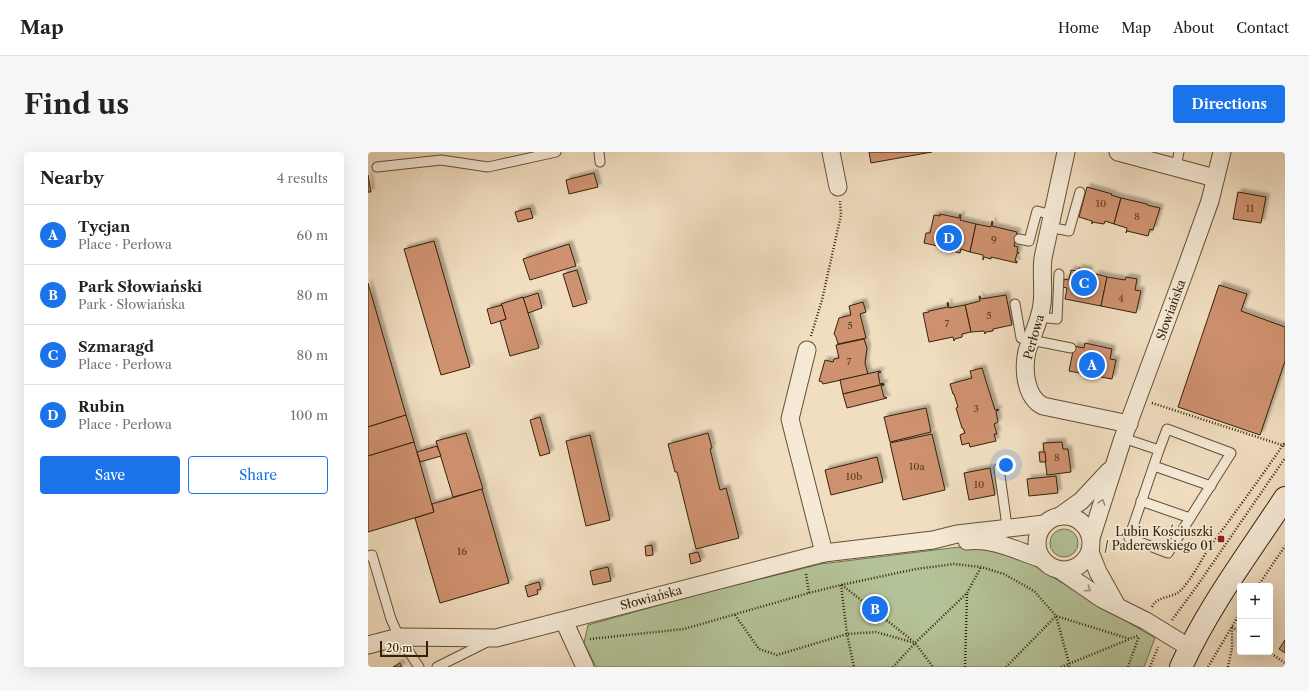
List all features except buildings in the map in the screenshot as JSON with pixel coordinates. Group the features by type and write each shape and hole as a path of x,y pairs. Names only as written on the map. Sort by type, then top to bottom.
{"street":[{"path":"832,152 838,187"},
{"name":"Perłowa","path":"1066,152 1042,267 1042,302 1040,317 1027,352 1027,382 1032,397 1037,403 1043,406 1126,431"},
{"path":"1118,152 1177,160 1215,178"},
{"name":"Słowiańska","path":"1090,545 1126,431 1210,200 1222,152"},
{"path":"807,350 790,419 824,553"},
{"path":"1060,516 1081,501 1114,466"},
{"path":"1044,524 1038,533 1037,542 1038,551 1046,564 1060,570 1102,599 1117,606 1143,628 1163,632 1185,658 1218,599 1285,498"},
{"path":"1006,537 1044,524 1053,518 1060,516 1068,516 1076,519 1088,530 1090,545 1098,572 1117,606"},
{"path":"1006,537 1042,559"},
{"name":"Słowiańska","path":"368,645 399,637 496,638 711,581 824,553 933,540 956,542 1006,537"},
{"path":"1060,570 1076,568 1083,563 1090,545"},
{"path":"564,621 585,667"}],"lane":[{"path":"377,167 441,160 488,167 556,152"},
{"path":"599,152 600,162"},
{"path":"1018,239 1029,241 1037,211 1069,231 1080,192"},
{"path":"1040,317 1058,319 1058,274"},
{"path":"1015,304 1021,338 1071,348"},
{"path":"1166,429 1231,454 1168,553 1128,538 1159,450 1166,429"},
{"path":"1126,431 1159,450"},
{"path":"1154,466 1211,486"},
{"path":"999,468 1006,519 1006,537"},
{"path":"1141,502 1190,518"},
{"path":"368,556 372,555 391,619 399,637 419,667"},
{"path":"437,667 496,638"}],"path":[{"path":"807,350 822,300 841,215 838,187"},
{"path":"1128,667 1153,604 1158,600 1181,591 1285,442"},
{"path":"1150,667 1163,632 1197,586 1285,458"},
{"path":"1260,583 1285,546"},
{"path":"574,642 684,629 841,585 916,569 954,564 981,567 1004,574 1034,591 1056,616 1069,665"},
{"path":"893,667 914,643 967,593 981,567"},
{"path":"841,585 847,634 854,667"},
{"path":"841,585 914,643 933,667"},
{"path":"965,667 967,593"},
{"path":"735,615 759,649 776,655 847,634 876,632 914,643"},
{"path":"1056,616 1130,639"},
{"path":"1006,667 1056,616"},
{"path":"1208,667 1237,618"},
{"path":"1232,627 1237,630"},
{"path":"1228,667 1232,648 1232,627"},
{"path":"1061,667 1130,639 1143,628"},
{"path":"1273,655 1285,663"}],"green space":[{"path":"1064,529 1074,533 1078,543 1074,553 1064,557 1054,553 1050,543 1054,533"},
{"path":"976,546 1019,556 1155,638 1144,667 596,667 584,643 588,625 699,594 821,564"}],"place":[{"name":"Rubin","path":"949,238"},
{"name":"Szmaragd","path":"1084,283"},
{"name":"Tycjan","path":"1092,365"},
{"name":"Lubin Kościuszki / Paderewskiego 01","path":"1221,539"},
{"name":"Park Słowiański","path":"875,609"}]}
